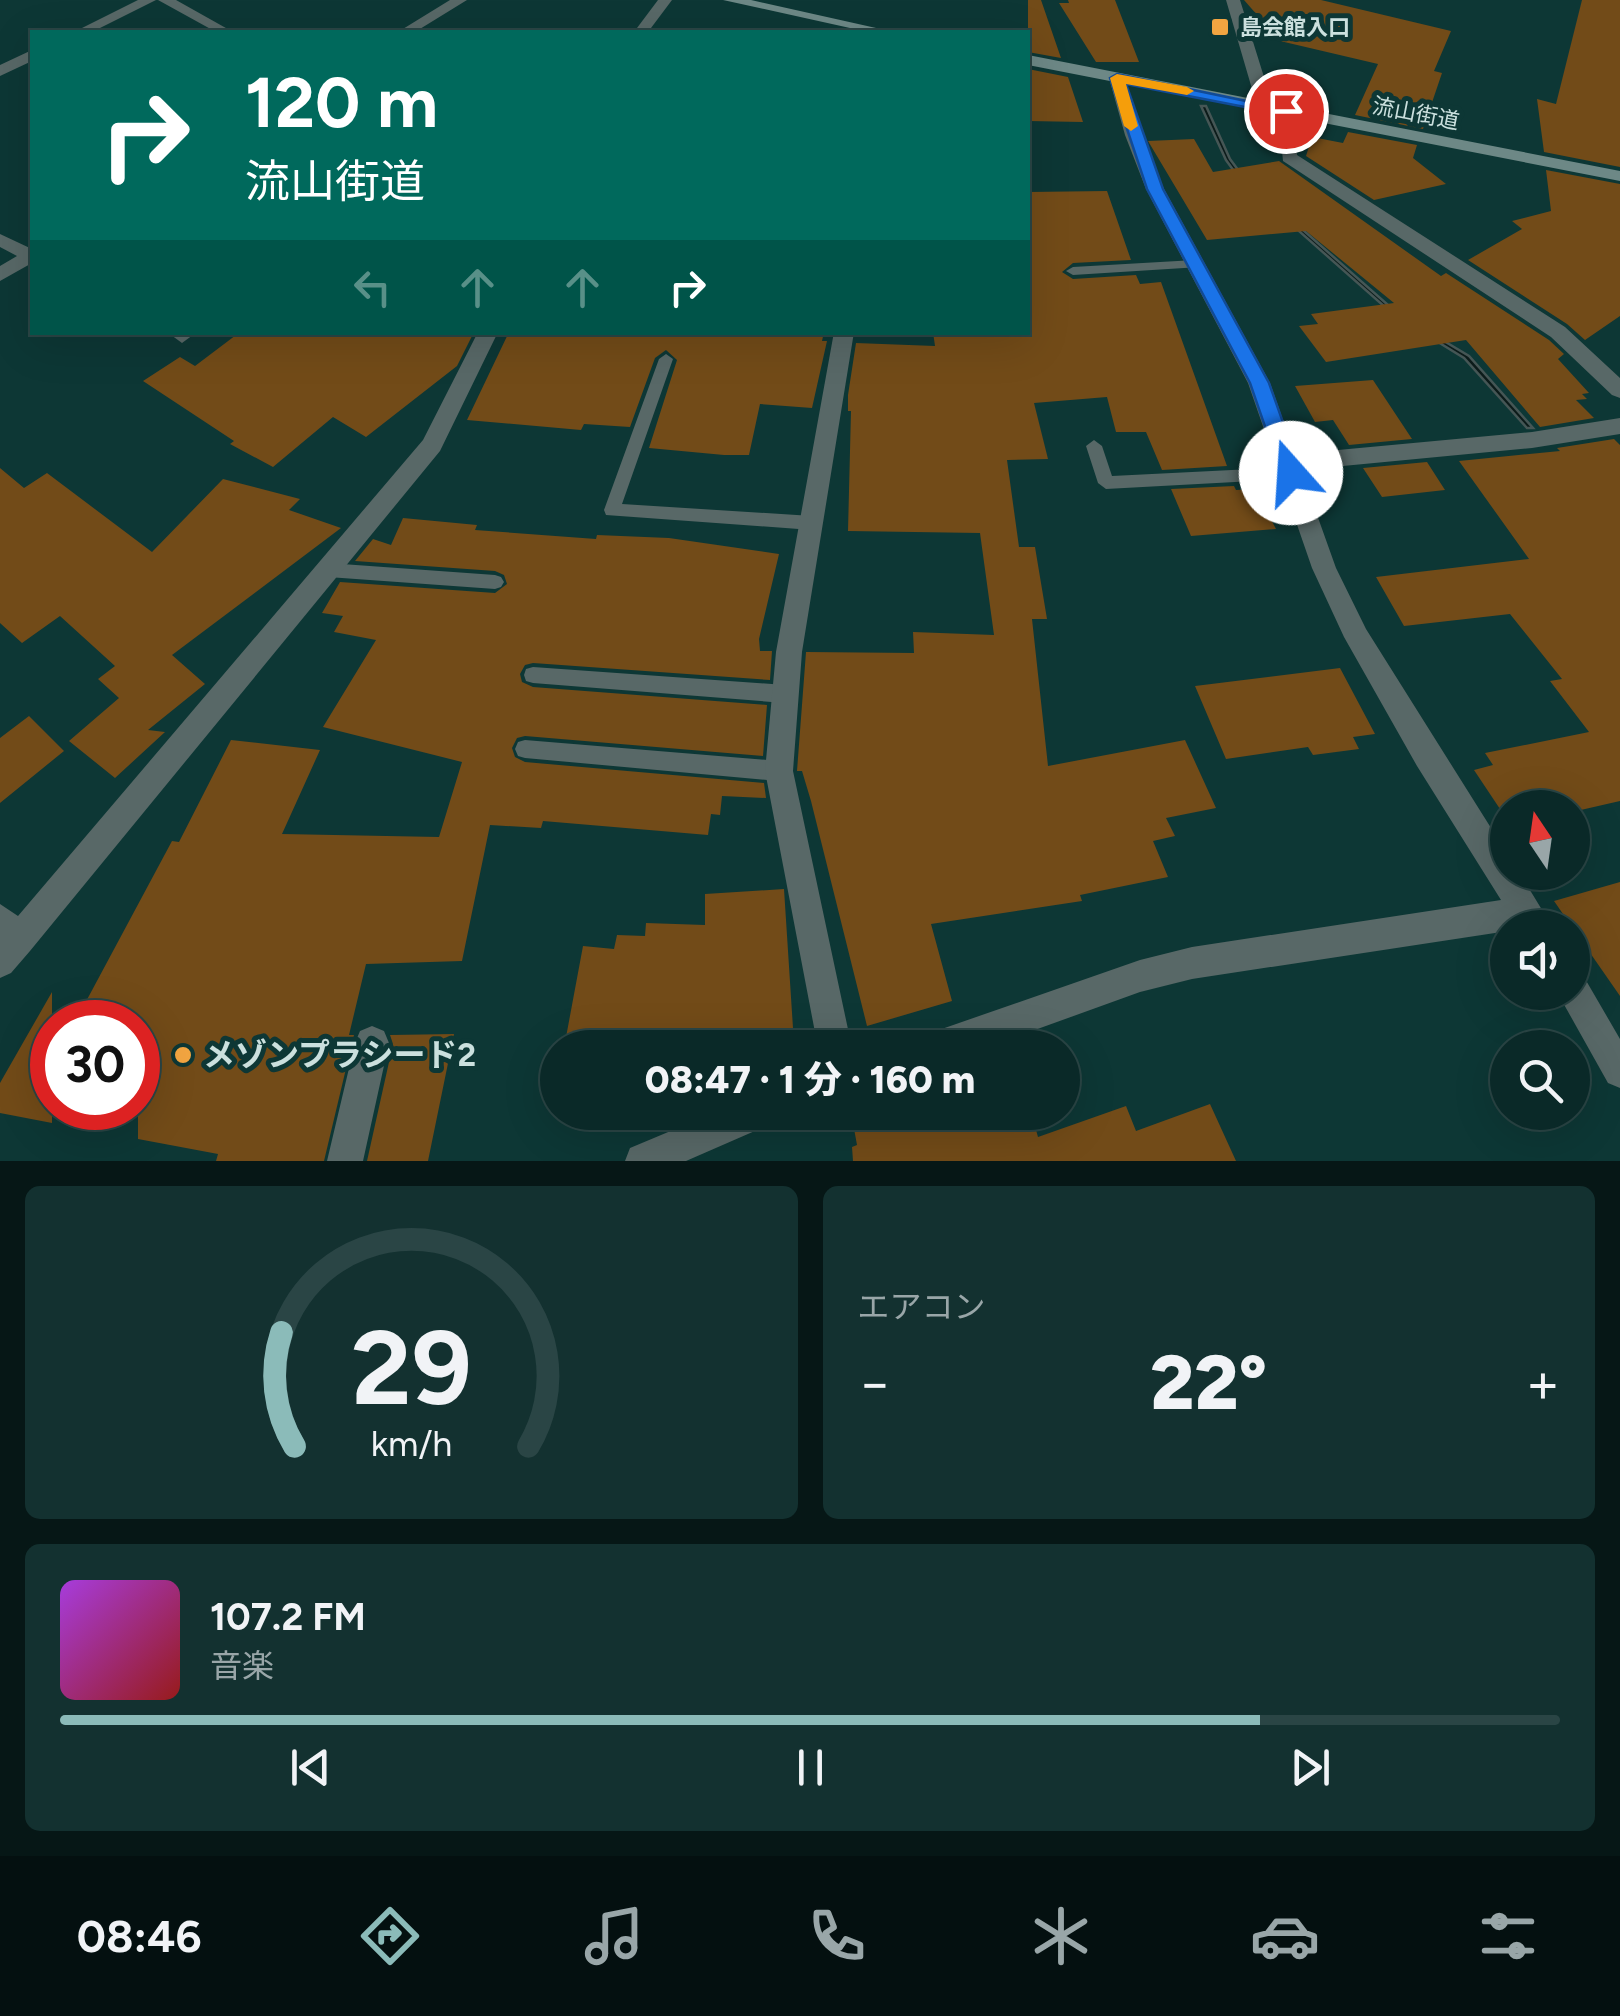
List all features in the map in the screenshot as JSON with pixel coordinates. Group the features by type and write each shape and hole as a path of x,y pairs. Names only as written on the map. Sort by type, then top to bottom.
{"street":[{"path":"84,30 150,0"},
{"path":"164,0 222,30"},
{"path":"408,30 460,0"},
{"path":"642,30 664,0"},
{"path":"730,0 877,30"},
{"path":"1233,0 1265,106"},
{"path":"0,54 28,61"},
{"name":"流山街道","path":"1030,60 1620,176"},
{"path":"0,70 28,61"},
{"path":"1117,78 1155,189 1259,383 1324,568 1357,637 1527,910"},
{"path":"1286,111 1289,157 1558,332 1620,390"},
{"path":"0,240 30,255"},
{"path":"0,275 30,257"},
{"path":"6,941 432,445 487,335"},
{"path":"830,1030 779,770 788,652 843,335"},
{"path":"1290,468 1620,426"},
{"path":"987,1030 1140,976 1192,963 1490,925"},
{"path":"1584,1010 1620,1071"},
{"path":"345,1161 372,1042"},
{"path":"643,1161 716,1130"}],"lane":[{"path":"1074,272 1195,264"},
{"path":"666,359 612,510 812,523"},
{"path":"1094,446 1106,483 1290,468"},
{"path":"328,570 496,582"},
{"path":"533,676 786,694"},
{"path":"526,749 779,770"}],"shaded area":[{"path":"1201,106 1206,106 1230,159 1244,178 1397,313 1469,356 1533,428 1527,428 1464,358 1394,315 1239,178 1226,160"}],"building":[{"path":"1028,0 1041,0 1061,58 1030,52"},
{"path":"1068,0 1115,0 1139,62 1096,62 1059,3 1069,3"},
{"path":"1244,0 1321,0 1451,31 1434,71 1442,73 1423,129 1355,115 1378,64 1280,41"},
{"path":"1582,0 1620,0 1620,167 1544,152 1537,99 1556,104"},
{"path":"1030,69 1068,77 1083,122 1030,121"},
{"path":"1348,132 1417,145 1413,158 1446,184 1374,200 1306,156 1312,137 1343,143"},
{"path":"1194,139 1213,172 1279,161 1441,276 1446,273 1549,340 1564,354 1558,359 1589,393 1582,394 1587,399 1576,400 1594,418 1540,427 1466,340 1326,362 1299,326 1318,324 1311,314 1394,303 1306,231 1207,240 1148,141"},
{"path":"1546,170 1620,184 1620,316 1585,340 1567,324 1468,260 1522,229 1512,221 1551,211"},
{"path":"1107,191 1131,260 1073,263 1062,272 1073,279 1136,275 1140,284 1161,282 1227,466 1162,470 1146,432 1116,432 1107,397 1034,403 1048,459 1007,460 1019,547 1035,547 1047,619 1032,619 1048,766 1185,740 1216,808 1166,818 1175,836 1153,841 1168,877 1080,895 1082,901 931,924 952,1001 867,1026 811,801 802,771 797,771 806,652 914,653 913,632 994,635 980,533 848,531 848,395 856,343 935,346 933,335 1030,335 1030,192"},
{"path":"236,335 472,335 457,366 366,437 333,417 273,467 230,444 234,441 143,381 180,357 195,366"},
{"path":"508,335 823,335 822,341 827,341 812,408 760,404 749,455 649,448 677,360 666,350 655,358 630,427 584,424 581,430 467,420"},
{"path":"1373,380 1412,439 1349,445 1333,420 1315,422 1295,386"},
{"path":"1614,439 1620,445 1620,801 1590,808 1590,790 1490,790 1490,794 1474,770 1493,765 1485,753 1589,732 1550,681 1562,679 1510,614 1404,626 1376,577 1529,559 1459,461 1560,451 1557,448"},
{"path":"1427,462 1445,490 1382,497 1363,468"},
{"path":"0,468 24,488 47,473 152,552 223,479 300,499 289,510 341,528 172,655 205,684 148,730 165,732 115,778 69,741 119,698 98,679 115,666 60,616 22,643 0,623"},
{"path":"1234,486 1236,490 1255,489 1276,529 1191,536 1171,489"},
{"path":"403,518 477,525 475,530 596,539 597,535 669,538 779,554 759,639 760,651 772,651 770,680 533,663 525,665 520,674 522,682 533,687 767,705 763,756 525,736 517,738 512,748 515,757 525,762 764,783 766,798 722,796 720,815 711,814 708,835 543,821 541,828 490,825 462,961 366,964 349,1035 354,1035 324,1161 216,1161 218,1154 138,1139 138,1130 160,1130 160,1000 87,1000 172,841 179,842 231,740 320,750 282,834 439,837 462,762 323,727 376,640 334,632 343,616 322,613 340,582 495,593 507,584 504,575 495,571 355,561 373,539 391,545"},
{"path":"1340,668 1375,734 1353,737 1359,749 1313,755 1308,747 1226,759 1195,686"},
{"path":"29,716 64,751 0,803 0,738"},
{"path":"1620,882 1620,996 1590,953 1590,910 1560,910 1554,901"},
{"path":"784,889 793,1028 567,1030 583,946 614,949 617,935 645,936 646,923 705,925 705,894"},
{"path":"30,1030 30,1119 0,1113 0,1083"},
{"path":"454,1034 428,1161 367,1161 393,1044 390,1035"},
{"path":"1210,1104 1236,1161 853,1161 852,1147 857,1145 854,1130 1036,1130 1038,1137 1058,1130 1080,1130 1080,1122 1126,1106 1136,1131"}],"slow traffic":[{"path":"1131,126 1117,78 1187,91"}],"place":[{"name":"島会館入口","path":"1220,27"},
{"name":"メゾンプラシード2","path":"183,1055"}],"route":[{"path":"1286,111 1117,78 1133,134 1155,189 1259,383 1291,473"}]}
